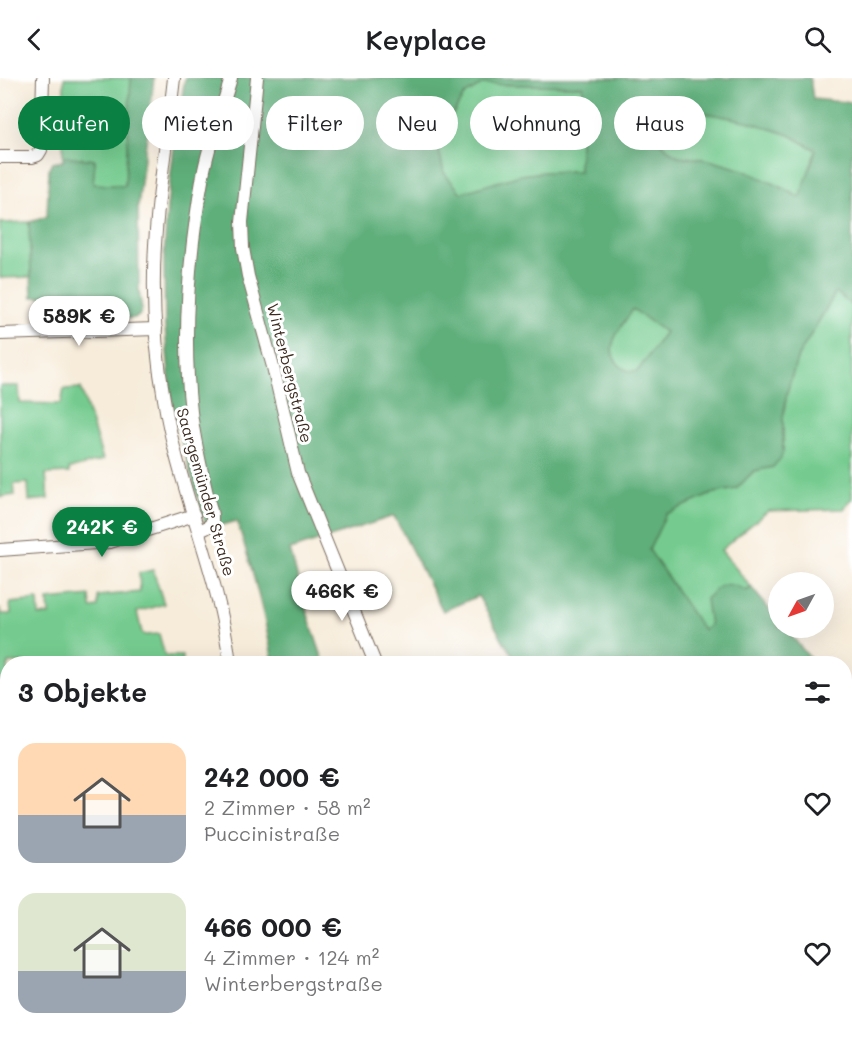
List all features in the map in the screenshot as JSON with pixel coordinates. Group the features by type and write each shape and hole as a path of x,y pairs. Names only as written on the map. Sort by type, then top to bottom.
{"street":[{"path":"0,156 32,157 38,155 41,150 43,78"},
{"name":"Saargemünder Straße","path":"174,78 155,245 156,329 163,398 170,431 220,602 229,656"},
{"path":"199,531 212,523 212,515 195,442 191,411 188,299 203,174 231,78"},
{"name":"Winterbergstraße","path":"257,78 242,222 243,248 248,276 298,472 372,656"},
{"path":"0,334 156,329"},
{"path":"0,550 110,542 194,515"}],"green space":[{"path":"64,78 131,78 130,96 64,96"},
{"path":"131,78 154,78 152,96 142,96 142,150 145,150 138,207 139,290 142,310 139,316 134,318 53,323 51,297 32,297 29,222 47,217 49,169 52,163 63,161 63,156 95,160 93,184 125,186 127,150 130,150"},
{"path":"185,78 810,78 813,99 852,103 852,306 836,292 798,356 787,392 781,458 773,467 754,471 736,489 714,493 666,514 649,550 703,630 710,625 706,599 716,589 729,584 747,591 751,587 768,608 768,638 793,638 808,656 513,656 478,596 443,611 394,516 290,550 322,656 272,656 258,591 237,521 207,529 179,433 171,397 165,327 164,258 174,150 254,150 254,96 182,96","holes":["614,96 706,96 706,113 747,121 790,135 816,150 800,198 743,170 709,160 678,156 669,150 614,150","633,309 665,332 637,371 629,371 621,367 614,358 612,351 616,336"]},
{"path":"483,84 583,86 583,96 470,96 470,150 580,150 579,171 521,175 461,193 444,173 439,151 458,150 458,105 464,95"},
{"path":"706,113 747,121 790,135 816,150 800,199 781,187 743,170 709,160 678,156 669,150 706,150"},
{"path":"63,150 127,150 125,186 93,184 95,160 63,156"},
{"path":"29,222 31,277 0,278 0,223"},
{"path":"836,292 852,306 852,499 844,509 768,511 721,550 751,587 747,591 706,599 710,625 703,631 649,550 666,514 714,493 736,489 754,471 773,467 783,451 783,418 787,392 798,356"},
{"path":"633,309 665,332 637,372 621,367 612,351 619,329"},
{"path":"0,386 19,386 20,403 61,404 64,389 81,388 103,460 69,469 69,473 46,474 48,499 29,501 28,483 14,484 15,495 0,497"},
{"path":"153,570 164,604 137,612 142,633 145,635 159,634 165,656 0,656 0,608 1,614 11,614 10,603 38,600 39,616 49,615 48,600 90,596 91,608 98,607 98,596 140,592 139,573"}]}
